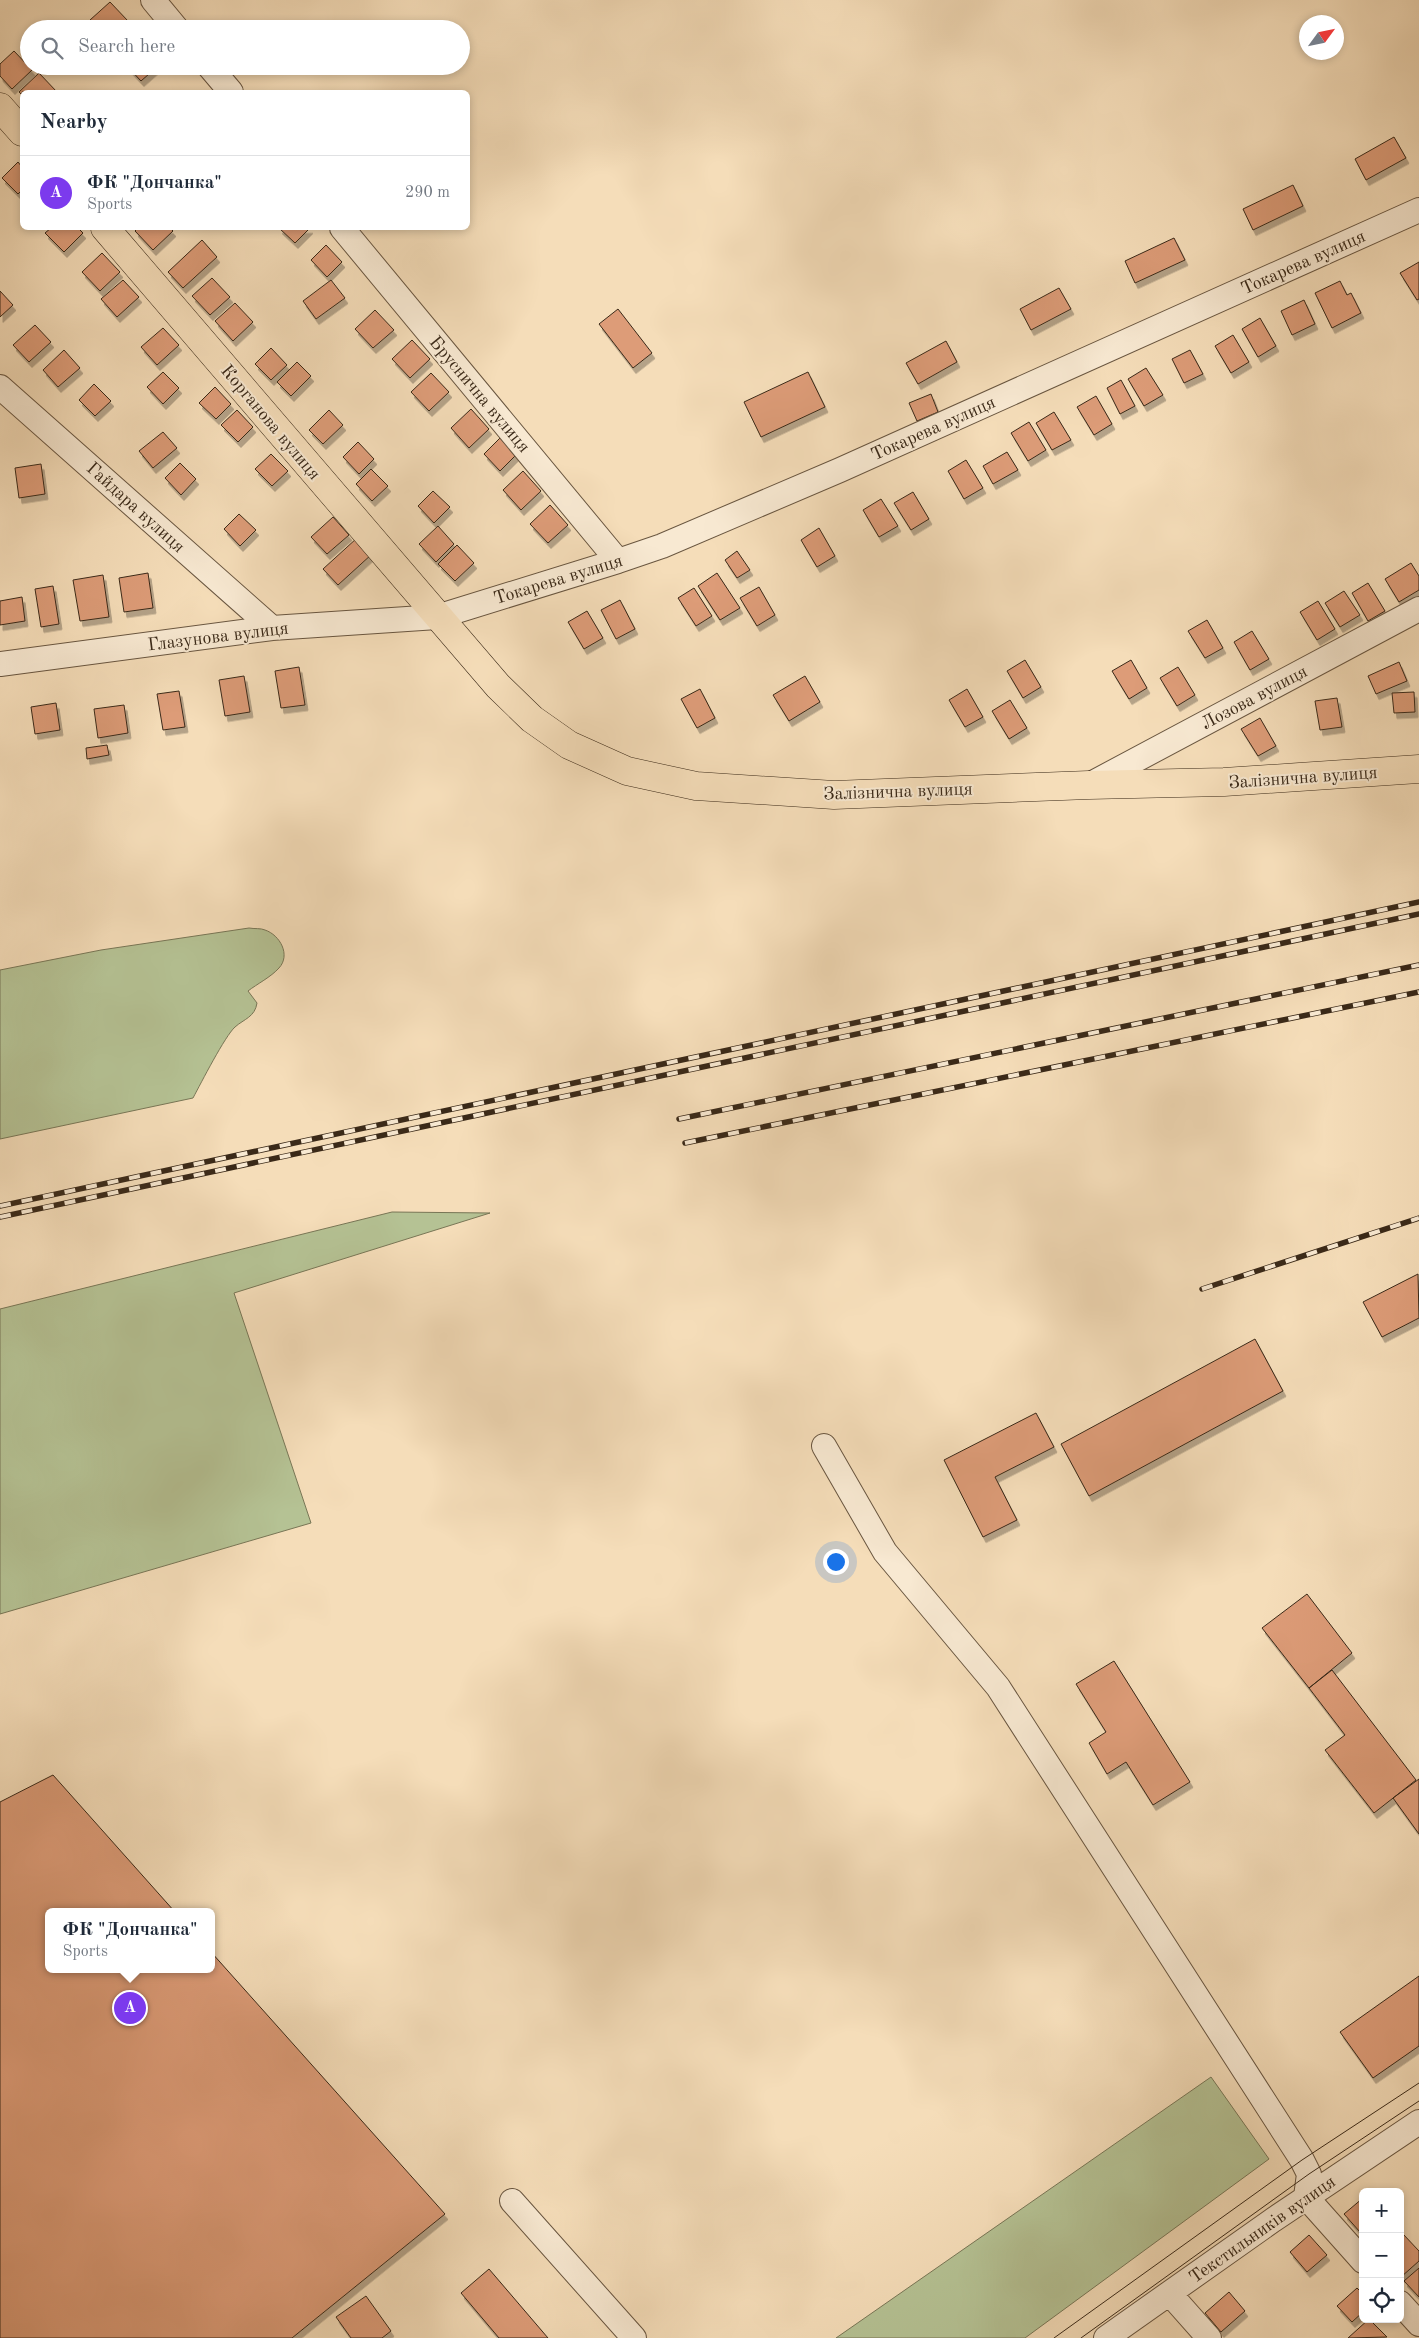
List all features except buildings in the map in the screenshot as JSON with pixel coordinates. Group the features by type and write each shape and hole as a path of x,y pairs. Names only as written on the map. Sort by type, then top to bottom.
{"main road":[{"path":"0,107 20,130"},
{"name":"Корганова вулиця","path":"107,230 437,617"},
{"name":"Залізнична вулиця","path":"437,617 498,686 532,719 568,745 627,771 696,786 834,795 1224,782 1419,769"}],"street":[{"path":"153,0 170,20"},
{"path":"217,75 229,90"},
{"name":"Токарева вулиця","path":"437,617 662,546 840,470 1419,210"},
{"name":"Бруснична вулиця","path":"344,230 618,561"},
{"name":"Гайдара вулиця","path":"0,387 272,628"},
{"name":"Лозова вулиця","path":"1089,785 1419,609"},
{"name":"Глазунова вулиця","path":"0,664 272,628 437,617"},
{"path":"824,1446 885,1552 998,1687 1302,2160 1309,2174 1306,2197 1359,2257"},
{"name":"Текстильників вулиця","path":"1106,2338 1306,2197 1419,2122"},
{"path":"512,2201 634,2338"},
{"path":"1170,2294 1209,2338"},
{"path":"1404,2307 1419,2324"}],"green space":[{"path":"249,928 263,929 275,936 282,946 284,957 279,968 248,991 257,1003 254,1012 235,1027 225,1040 193,1098 0,1139 0,970 101,950"},
{"path":"392,1212 490,1213 234,1293 311,1523 0,1614 0,1309"},
{"path":"1211,2077 1269,2159 1025,2338 836,2338"}],"tram line":[{"path":"1054,2338 1302,2160 1419,2083"},
{"path":"1081,2338 1309,2174 1419,2101"}],"railway":[{"path":"0,1206 1419,902"},
{"path":"0,1217 1419,914"},
{"path":"679,1119 1419,965"},
{"path":"685,1143 1419,992"},
{"path":"1202,1289 1419,1218"}],"place":[{"name":"ФК \"Дончанка\"","path":"130,2008"}]}
